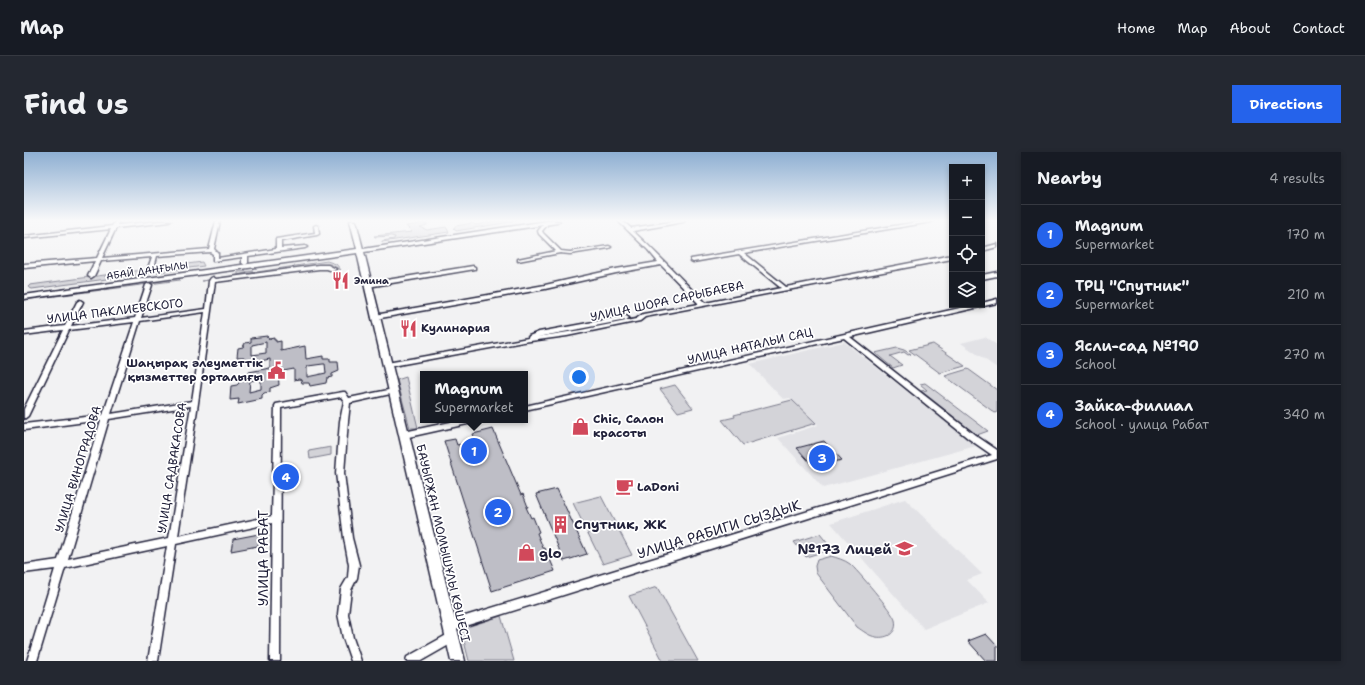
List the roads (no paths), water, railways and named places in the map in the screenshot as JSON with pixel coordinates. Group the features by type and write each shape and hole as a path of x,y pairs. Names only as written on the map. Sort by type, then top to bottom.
{"main road":[{"name":"БАУЫРЖАН МОМЫШҰЛЫ КӨШЕСІ","path":"358,245 458,661"},
{"name":"АБАЙ ДАҢҒЫЛЫ","path":"24,292 386,245"},
{"name":"АБАЙ ДАҢҒЫЛЫ","path":"24,297 389,245"}],"street":[{"path":"91,276 105,245"},
{"path":"211,250 212,245"},
{"path":"278,245 279,250"},
{"path":"552,245 560,252"},
{"path":"646,245 704,305"},
{"path":"693,260 790,245"},
{"path":"985,249 997,245"},
{"path":"24,266 211,250 216,253 215,260 305,247"},
{"path":"520,260 560,252 570,253 608,247"},
{"path":"741,253 784,288"},
{"path":"151,268 155,255"},
{"path":"244,255 245,264"},
{"name":"УЛИЦА ШОРА САРЫБАЕВА","path":"387,365 523,340 539,334 704,305 784,288 949,258"},
{"path":"375,317 546,287 616,271 662,263"},
{"name":"УЛИЦА САДВАКАСОВА","path":"154,661 172,540 196,403 213,280 319,267 328,267 333,270"},
{"path":"368,285 473,268"},
{"path":"985,276 997,274"},
{"name":"УЛИЦА ВИНОГРАДОВА","path":"32,661 106,417 149,285"},
{"name":"УЛИЦА НАТАЛЬИ САЦ","path":"985,304 997,301"},
{"path":"24,416 80,302"},
{"name":"УЛИЦА НАТАЛЬИ САЦ","path":"528,407 968,308"},
{"name":"УЛИЦА ПАКЛИЕВСКОГО","path":"24,333 209,310"},
{"path":"845,336 997,455"},
{"path":"356,661 348,638 343,614 346,589 352,578 354,565 349,542 340,472 344,421 347,401 393,391"},
{"name":"УЛИЦА РАБАТ","path":"275,661 278,406 343,394 347,401"},
{"path":"24,427 106,417 196,403"},
{"path":"404,435 458,423"},
{"name":"УЛИЦА РАБИГИ СЫЗДЫК","path":"449,626 997,455"},
{"path":"24,569 62,564 276,519"},
{"path":"411,661 452,637"}],"place":[{"name":"Эмина","path":"341,280"},
{"name":"Кулинария","path":"408,328"},
{"name":"Шаңырақ әлеуметтік қызметтер орталығы","path":"276,370"},
{"name":"Chic, Салон красоты","path":"580,426"},
{"name":"Magnum","path":"474,451"},
{"name":"Ясли-сад №190","path":"822,458"},
{"name":"Зайка-филиал","path":"286,477"},
{"name":"LaDoni","path":"624,487"},
{"name":"ТРЦ \"Спутник\"","path":"498,512"},
{"name":"Спутник, ЖК","path":"561,524"},
{"name":"№173 Лицей","path":"905,549"},
{"name":"glo","path":"526,553"}]}
